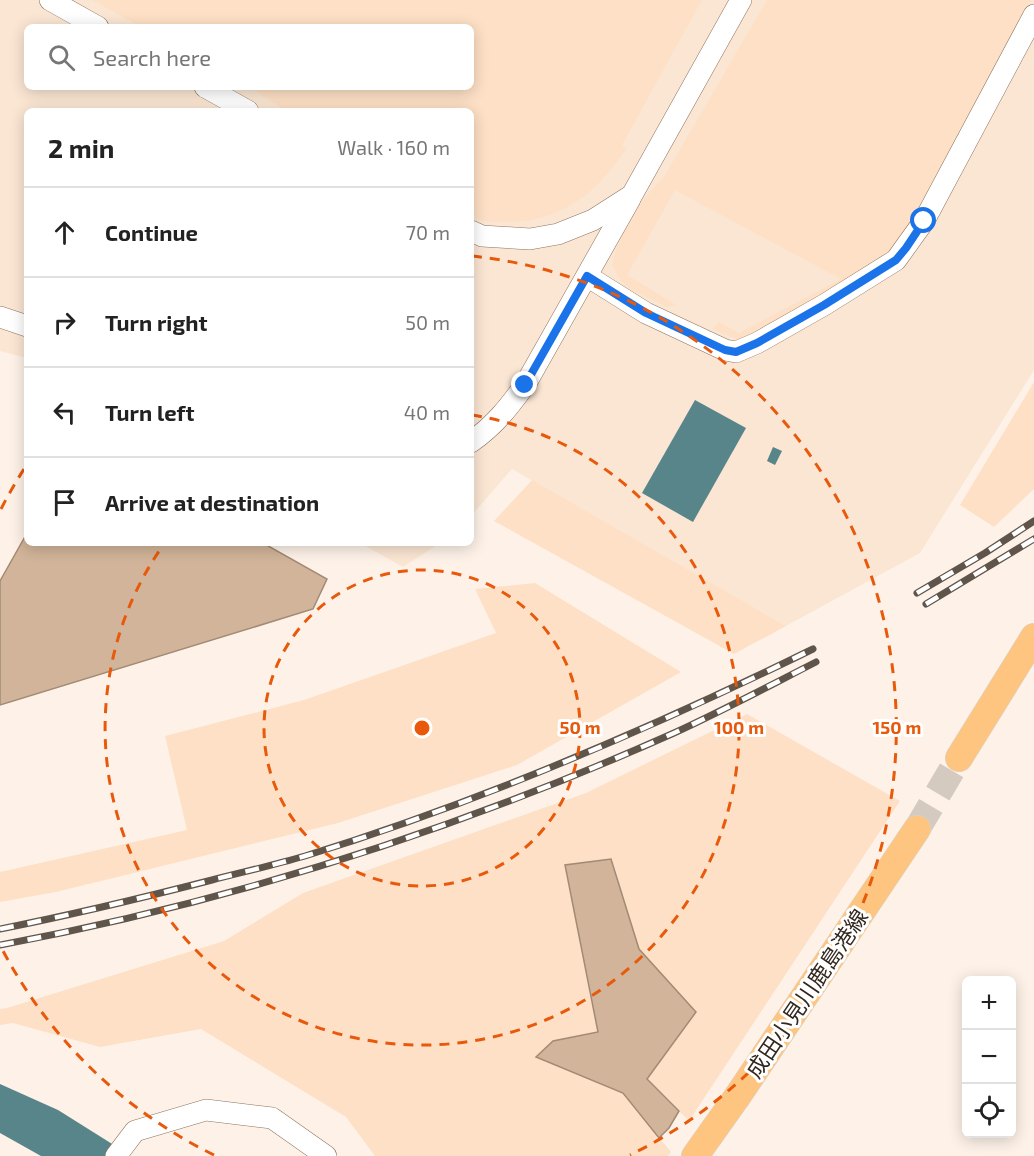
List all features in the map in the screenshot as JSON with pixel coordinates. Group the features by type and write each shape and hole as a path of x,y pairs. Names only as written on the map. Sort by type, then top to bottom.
{"main road":[{"path":"959,758 1034,637"},
{"name":"成田小見川鹿島港線","path":"695,1156 917,828"}],"lane":[{"path":"50,0 93,24"},
{"path":"474,440 506,411 525,385 741,0"},
{"path":"587,276 646,313 725,350 736,352 757,343 824,305 896,260 906,248 924,221 1034,15"},
{"path":"210,90 243,108"},
{"path":"474,232 482,236 530,239 558,234 593,220 632,195"},
{"path":"0,317 24,325"},
{"path":"116,1156 135,1131 206,1110 272,1118 326,1156"}],"shaded area":[{"path":"0,0 1034,0 1034,370 920,553 786,626 512,469 474,513 474,108 24,108 24,357 0,351"},
{"path":"92,0 702,0 622,145 627,149 605,177 570,206 538,218 505,223 474,219 474,108 281,108 254,90 474,90 474,24 136,24"},
{"path":"767,0 1031,0 922,206 905,232 884,256 858,274 750,335 737,339 712,329 719,322 739,333 841,279 675,190 627,275 676,305 667,307 630,289 621,281 612,265 617,247 635,209 665,175"},
{"path":"1034,382 1034,489 994,527 960,505"},
{"path":"532,480 786,626 734,654 494,521"},
{"path":"24,538 24,546 268,546 327,579 313,609 0,705 0,581"},
{"path":"365,546 435,546 403,567"},
{"path":"535,583 681,672 517,765 338,823 56,892 0,902 0,872 187,830 165,736 304,700 496,633 475,589"},
{"path":"747,714 900,801 689,1121 647,1079 696,1012 639,949 612,859 566,866 598,1033 553,1041 536,1057 623,1093 671,1152 668,1156 375,1156 346,1117 201,1029 100,1047 13,1023 0,1025 0,1009 224,941 303,893 586,793"},
{"path":"611,859 639,949 696,1012 647,1079 679,1111 669,1128 659,1138 623,1093 536,1057 553,1041 598,1032 565,865"}],"building":[{"path":"695,400 746,428 693,522 642,493"},
{"path":"773,447 782,451 775,465 767,461"},
{"path":"0,1084 58,1110 117,1147 125,1156 41,1156 0,1133"}],"tunnel":[{"path":"917,829 959,758"}],"railway":[{"path":"917,593 1034,521"},
{"path":"926,604 1034,539"},
{"path":"0,929 106,906 270,865 370,835 563,763 689,708 813,649"},
{"path":"0,945 173,907 343,859 427,831 510,801 674,733 816,662"}],"route":[{"path":"525,385 587,276 646,313 725,350 736,352 757,343 824,305 896,260 924,221"}]}
